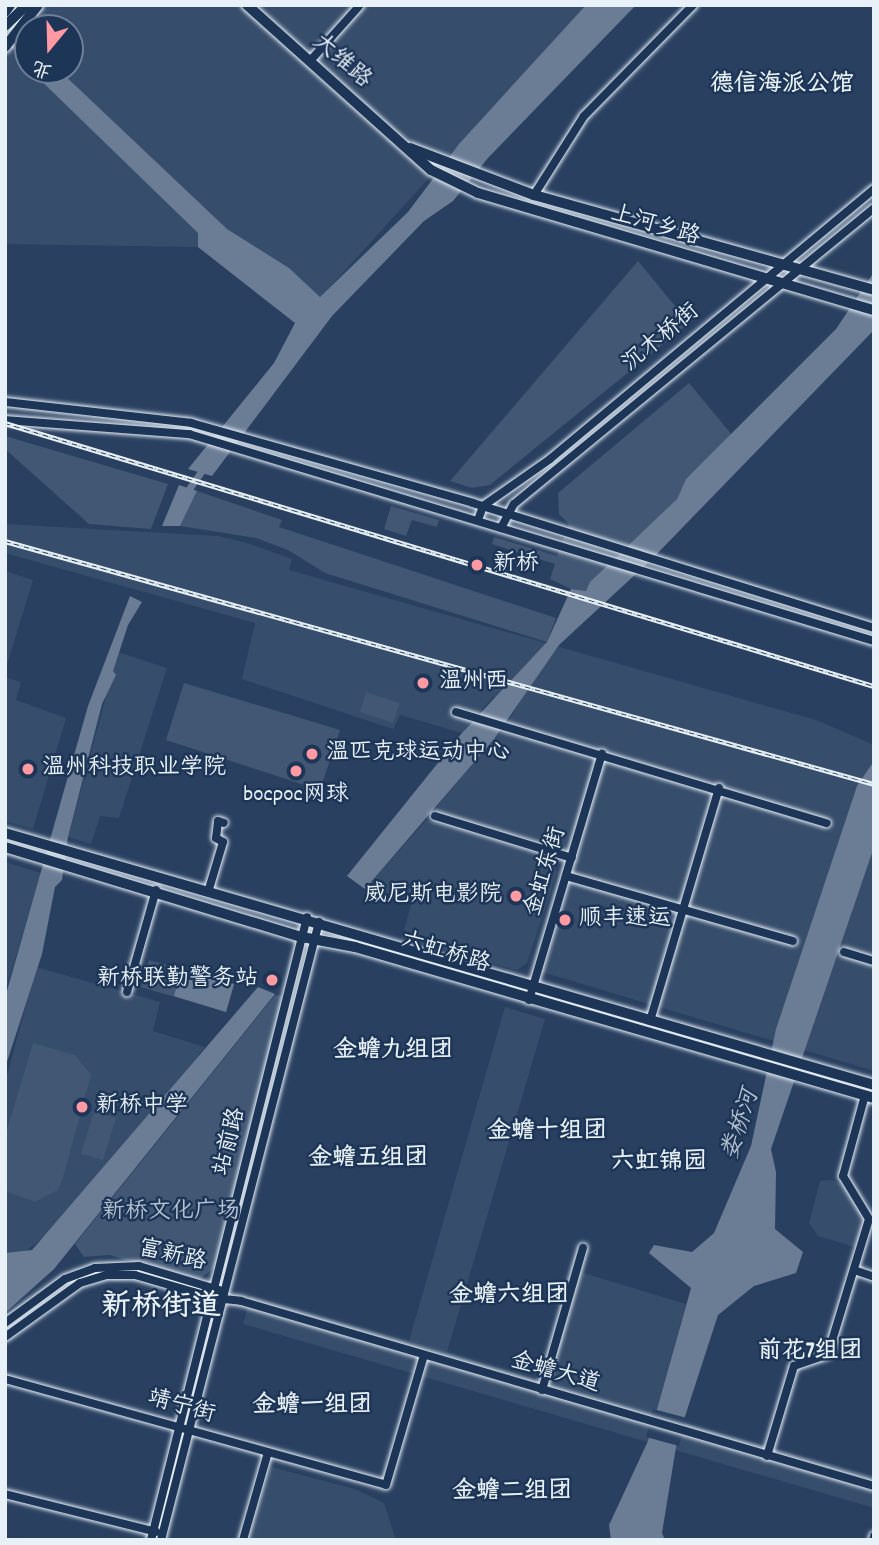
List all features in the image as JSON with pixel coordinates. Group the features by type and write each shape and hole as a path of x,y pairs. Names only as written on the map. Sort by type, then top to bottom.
{"main road":[{"path":"5,12 10,5"},
{"path":"6,25 27,5"},
{"path":"6,47 38,5"},
{"name":"大维路","path":"247,5 410,148 430,170"},
{"name":"大维路","path":"410,148 437,156"},
{"name":"上河乡路","path":"437,156 488,179 534,195 874,290"},
{"name":"上河乡路","path":"430,170 478,193 874,310"},
{"name":"六虹桥路","path":"5,833 307,917 533,987 821,1072 874,1085"},
{"name":"六虹桥路","path":"5,846 156,890 302,937 355,947 529,1000 870,1096"}],"street":[{"path":"310,61 360,5"},
{"path":"534,195 584,116 693,5"},
{"name":"沉木桥街","path":"483,506 550,459 874,189"},
{"name":"沉木桥街","path":"506,513 874,208"},
{"path":"5,402 191,423 483,506 874,628"},
{"path":"5,420 189,434 874,641"},
{"path":"478,520 483,506"},
{"path":"501,528 506,513"},
{"path":"456,712 719,788 827,823"},
{"name":"金虹东街","path":"529,1000 602,754"},
{"path":"650,1021 719,788"},
{"path":"435,816 572,858"},
{"path":"209,889 223,842 216,838 218,821 224,822"},
{"path":"566,876 793,941"},
{"path":"127,992 156,890"},
{"name":"站前路","path":"157,1536 307,917"},
{"name":"站前路","path":"185,1429 225,1297 319,922"},
{"path":"844,952 874,961"},
{"path":"767,1456 793,1366 828,1354 869,1219 843,1176 870,1096"},
{"path":"542,1390 583,1248"},
{"name":"富新路","path":"5,1323 65,1279 95,1268 139,1266 217,1287 225,1297"},
{"path":"854,1270 874,1277"},
{"name":"富新路","path":"5,1338 57,1296 80,1283 107,1275 135,1275 214,1298 225,1297"},
{"name":"金蟾大道","path":"225,1297 874,1486"},
{"name":"靖宁街","path":"5,1379 386,1485 424,1355"},
{"path":"243,1540 268,1452"},
{"path":"5,1494 157,1536"}],"shaded area":[{"path":"5,5 586,5 320,298 198,247 5,244"},
{"path":"586,5 636,5 488,158 453,201 424,221 332,316 212,476 188,469 274,363 295,323 198,247 198,233 44,84 74,84 227,229 289,268 320,297 408,212 459,144"},
{"path":"874,272 874,330 651,560 559,645 494,739 365,889 347,876 462,733 547,642 571,589 586,591 590,582 677,499 686,479 836,329"},
{"path":"179,485 197,491 180,526 162,526"},
{"path":"5,524 218,536 247,543 292,559 289,570 816,720 874,745 874,1071 542,972 578,853 434,810 509,720 521,699 493,697 462,733 400,715 393,729 242,679 255,623 5,553"},
{"path":"5,571 33,580 5,671"},
{"path":"130,596 142,602 128,625 113,671 116,675 102,704 68,837 62,880 55,887 42,954 5,1068 5,998 88,706"},
{"path":"118,652 167,668 119,818 100,816 91,844 68,837"},
{"name":"温州科技职业学院","path":"5,677 21,682 16,700 66,718 33,829 5,821"},
{"path":"874,761 874,847 771,1149 776,1172 775,1229 803,1252 796,1273 754,1286 718,1315 677,1441 662,1533 665,1540 611,1540 609,1525 648,1441 691,1288 649,1253 654,1245 692,1252 714,1233 751,1146 776,1029 857,786"},
{"path":"426,820 550,857 557,872 527,963 517,970 402,938 412,901 365,889"},
{"path":"5,862 41,873 5,993"},
{"name":"新桥中学","path":"36,967 160,1002 153,1031 205,1047 140,1130 52,1230 22,1254 5,1253 5,1083"},
{"path":"181,969 234,984 226,1012 174,996"},
{"path":"258,987 275,994 54,1269 5,1313 5,1253 32,1250"},
{"path":"505,1007 545,1019 447,1352 548,1383 580,1272 686,1304 655,1415 874,1476 874,1508 243,1324 251,1296 409,1341"},
{"path":"832,1180 848,1188 866,1221 858,1248 818,1236 809,1223 820,1181"},
{"path":"271,1467 355,1489 384,1503 396,1540 248,1540"}],"green space":[{"path":"638,261 689,323 490,485 472,488 450,481"},
{"path":"689,383 732,435 686,479 677,499 586,591 571,589 550,579 555,564 492,544 494,537 557,556 569,524 559,514 558,493"},
{"path":"5,436 168,484 151,529 89,524 5,449"},
{"path":"197,491 282,520 279,527 556,618 547,642 325,573 288,550 256,538 180,526"},
{"path":"391,506 439,520 437,527 412,520 406,536 384,529"},
{"path":"184,683 340,730 320,790 166,740"},
{"path":"366,692 400,703 393,723 360,712"},
{"path":"149,960 234,984 226,1012 141,987"},
{"name":"新桥文化广场","path":"275,995 283,996 216,1267 195,1282 110,1255 84,1257 75,1244"},
{"path":"33,1043 75,1055 91,1075 62,1181 58,1190 35,1202 5,1191 5,1137"},
{"path":"94,1111 116,1118 103,1160 81,1154"}],"pier":[{"path":"653,1409 687,1418 679,1446 646,1437"}],"waterway":[{"path":"5,37 14,45"},
{"path":"184,496 205,466"}],"railway":[{"path":"5,423 874,686"},
{"path":"5,541 874,784"}],"place":[{"name":"新桥","path":"477,565"},
{"name":"温州西","path":"423,683"},
{"name":"温匹克球运动中心","path":"312,754"},
{"name":"温州科技职业学院","path":"28,769"},
{"name":"bocpoc网球","path":"296,771"},
{"name":"威尼斯电影院","path":"516,896"},
{"name":"顺丰速运","path":"565,920"},
{"name":"新桥联勤警务站","path":"272,980"},
{"name":"新桥中学","path":"82,1107"}],"district":[{"name":"德信海派公馆","path":"782,86"},
{"name":"金蟾九组团","path":"393,1052"},
{"name":"金蟾十组团","path":"547,1133"},
{"name":"金蟾五组团","path":"368,1160"},
{"name":"六虹锦园","path":"659,1164"},
{"name":"金蟾六组团","path":"509,1297"},
{"name":"新桥街道","path":"161,1309"},
{"name":"前花7组团","path":"810,1353"},
{"name":"金蟾一组团","path":"312,1407"},
{"name":"金蟾二组团","path":"512,1493"}],"water label":[{"name":"娄桥河","path":"742,1125"}]}
